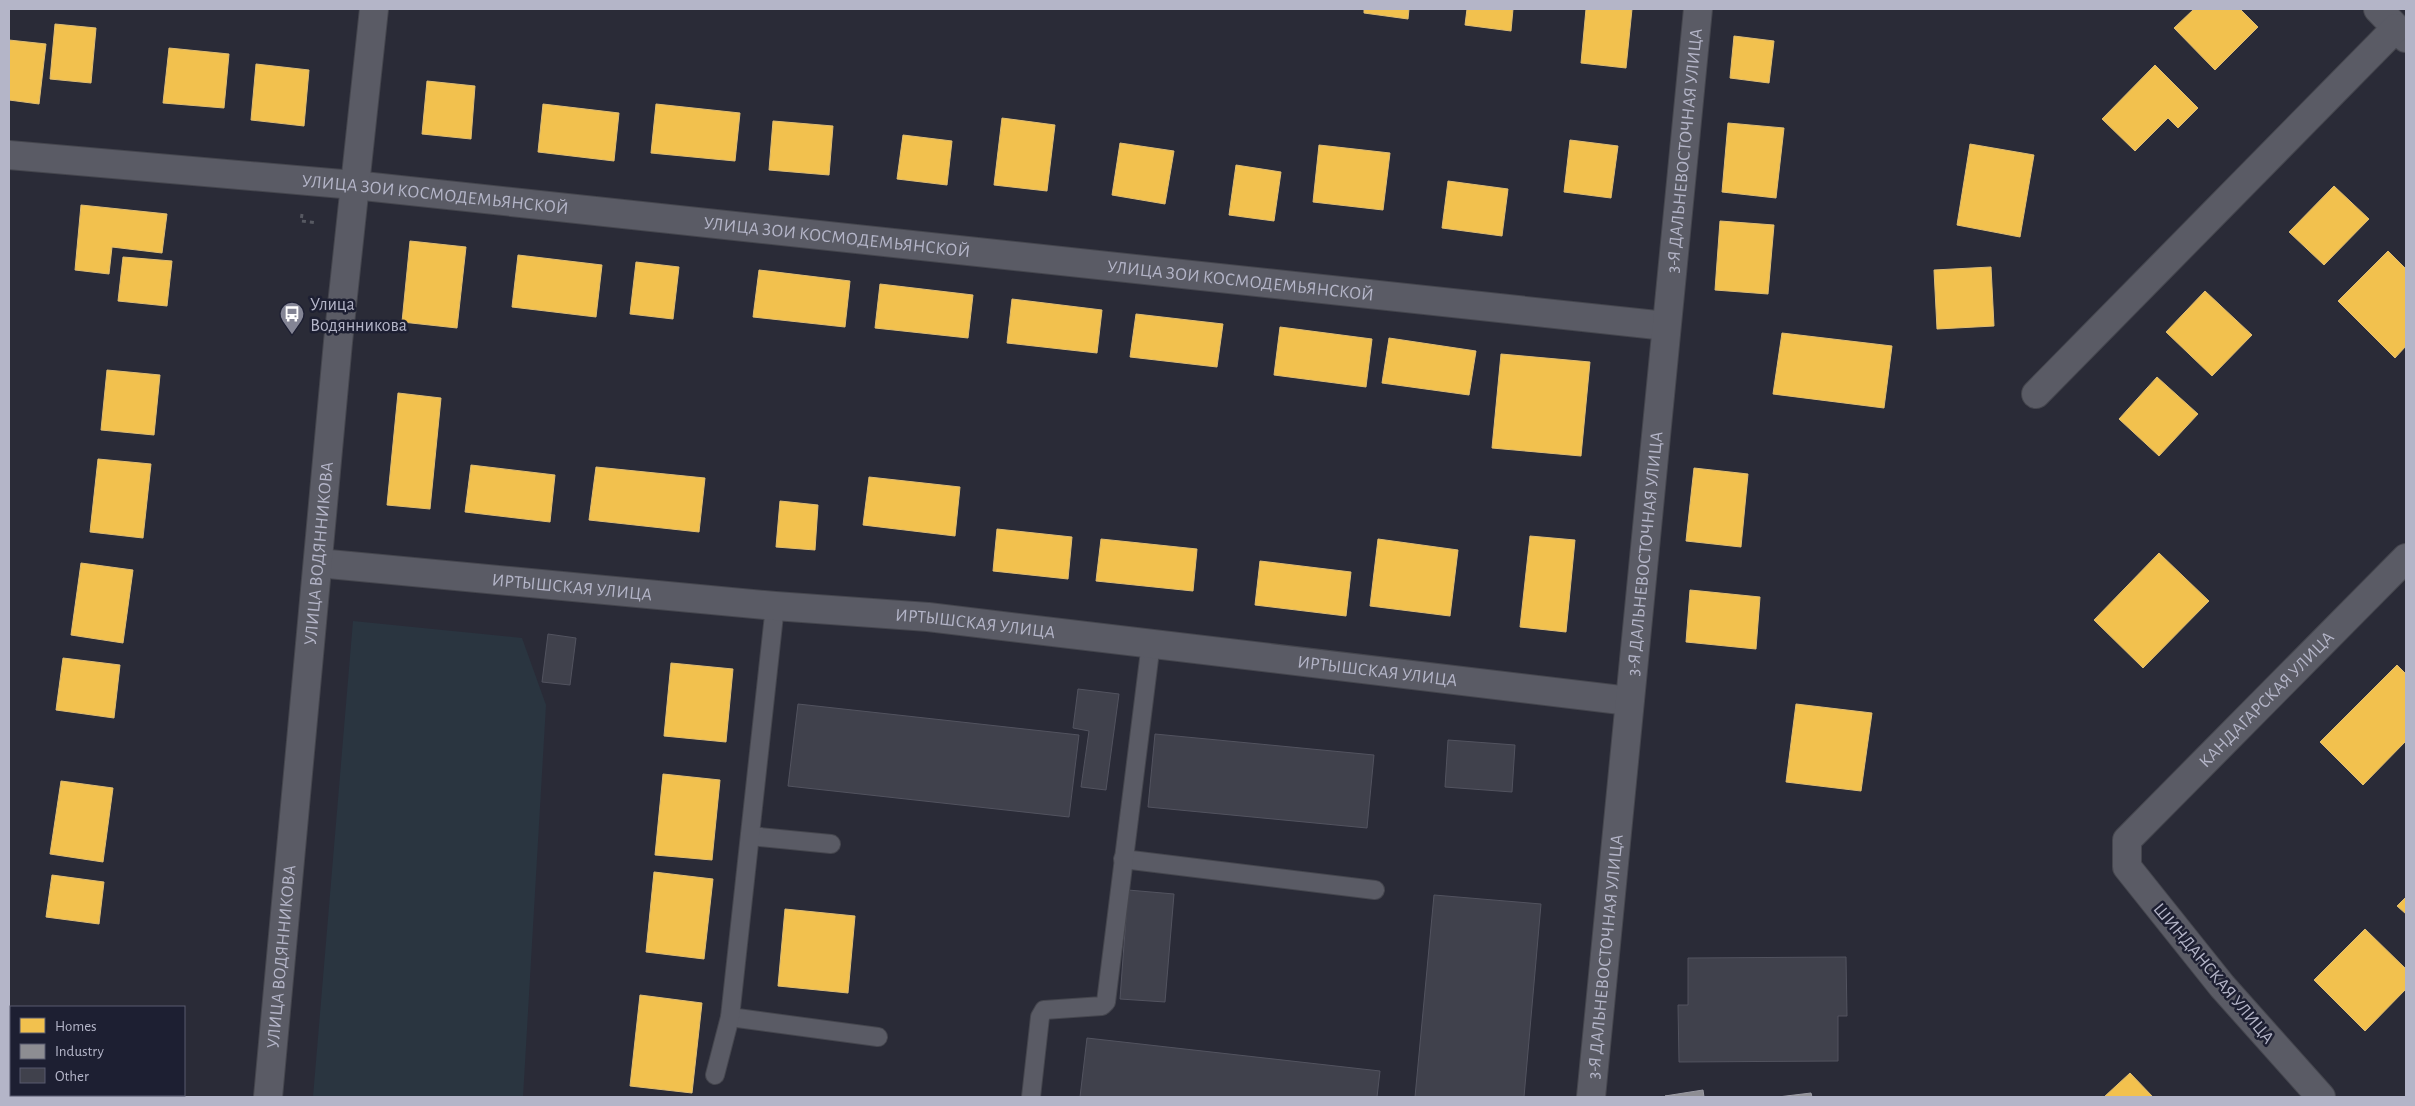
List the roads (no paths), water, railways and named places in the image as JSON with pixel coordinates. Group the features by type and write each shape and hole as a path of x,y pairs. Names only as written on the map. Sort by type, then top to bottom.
{"street":[{"name":"УЛИЦА ВОДЯННИКОВА","path":"268,1097 354,185 374,9"},
{"name":"3-Я ДАЛЬНЕВОСТОЧНАЯ УЛИЦА","path":"1591,1097 1698,9"},
{"path":"2036,394 2393,25"},
{"name":"УЛИЦА ЗОИ КОСМОДЕМЬЯНСКОЙ","path":"9,155 354,185 1666,326"},
{"name":"КАНДАГАРСКАЯ УЛИЦА","path":"2127,840 2406,558"},
{"name":"ИРТЫШСКАЯ УЛИЦА","path":"318,564 776,606 928,617 1629,701"},
{"name":"ШИНДАНСКАЯ УЛИЦА","path":"2127,840 2127,867 2222,986 2322,1097"}],"lane":[{"path":"715,1074 730,1017 776,606"},
{"path":"1031,1097 1040,1017 1044,1010 1102,1006 1106,1002 1151,643"},
{"path":"750,836 831,844"},
{"path":"1124,859 1374,890"},
{"path":"730,1017 878,1037"}],"place":[{"name":"Улица Водянникова","path":"292,335"}]}
